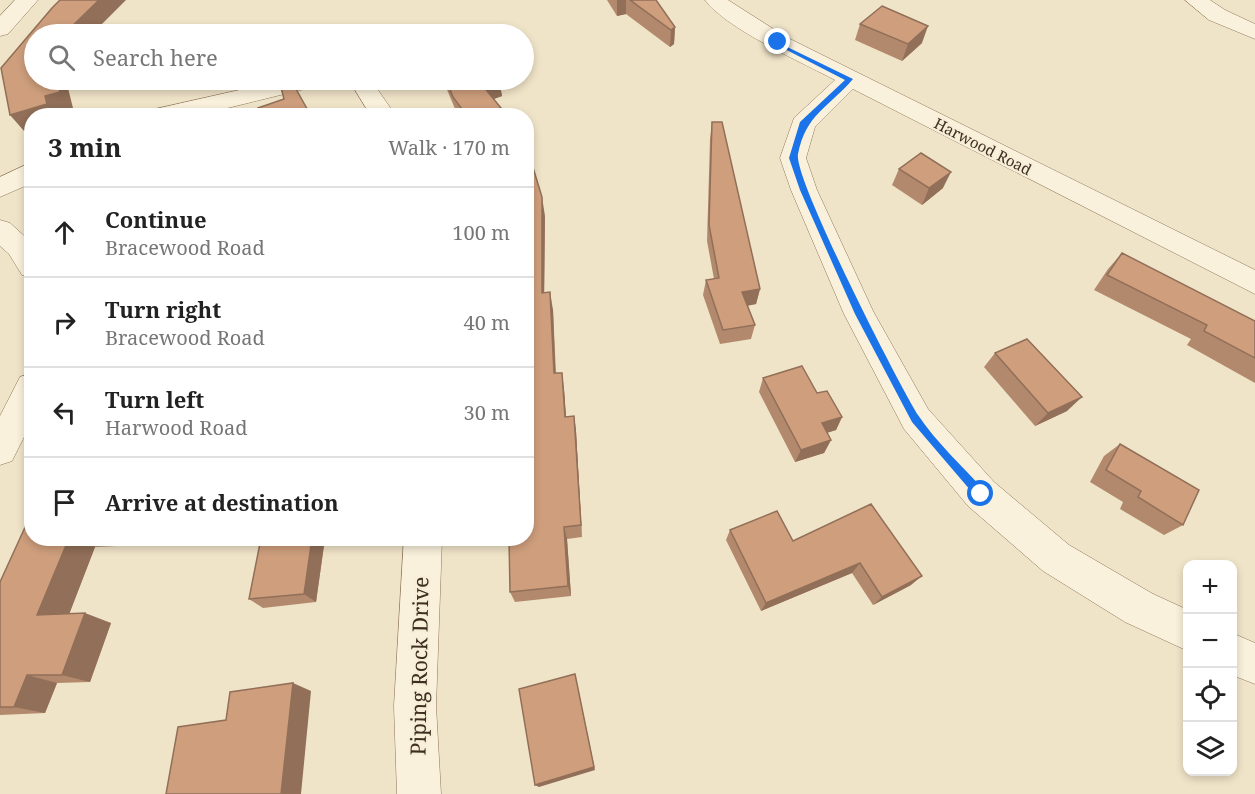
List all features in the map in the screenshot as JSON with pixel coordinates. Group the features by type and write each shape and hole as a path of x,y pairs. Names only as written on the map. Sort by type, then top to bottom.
{"street":[{"path":"0,29 27,0"},
{"name":"Harwood Road","path":"716,0 727,10 778,42 1255,283"},
{"path":"1196,0 1217,15 1255,32"},
{"path":"850,79 803,124 793,158 804,190 860,314 916,419 981,494 1056,558 1139,608 1183,630"},
{"path":"194,108 270,90"},
{"path":"367,90 379,108"},
{"path":"0,188 24,175"},
{"path":"0,230 24,255"},
{"path":"0,450 24,403"},
{"name":"Piping Rock Drive","path":"419,794 416,706 423,546"},
{"path":"1237,655 1255,664"}],"building":[{"path":"60,0 99,0 74,24 38,24"},
{"path":"630,0 656,0 675,27 671,30"},
{"path":"882,6 928,26 908,44 860,24"},
{"path":"24,41 24,90 60,90 60,92 45,96 47,104 24,108 24,111 10,115 1,68"},
{"path":"282,90 297,90 307,108 258,108 284,99"},
{"path":"450,90 486,90 501,108 461,108"},
{"path":"712,122 722,122 760,289 742,292 755,325 723,330 706,280 719,278 709,225"},
{"path":"921,153 951,172 929,188 899,169"},
{"path":"534,171 542,197 542,293 550,292 554,373 562,373 565,417 574,416 581,525 564,527 568,586 510,592 509,546 534,546"},
{"path":"1122,253 1255,321 1255,358 1204,331 1207,325 1107,275"},
{"path":"1027,339 1082,397 1048,413 995,353"},
{"path":"802,366 817,393 827,391 842,417 822,423 831,440 801,450 763,378"},
{"path":"1120,444 1199,490 1183,525 1138,497 1141,491 1106,470"},
{"path":"871,504 922,576 882,597 860,563 766,603 730,530 777,511 793,541"},
{"path":"24,530 24,546 66,546 37,615 85,613 62,675 27,675 14,707 0,707 0,582"},
{"path":"259,546 311,546 304,594 249,599"},
{"path":"575,674 594,767 535,785 519,689"},
{"path":"293,683 281,794 166,794 178,727 226,720 230,692"}],"route":[{"path":"778,42 850,79 803,124 793,158 804,190 860,314 916,419 981,494"}]}
